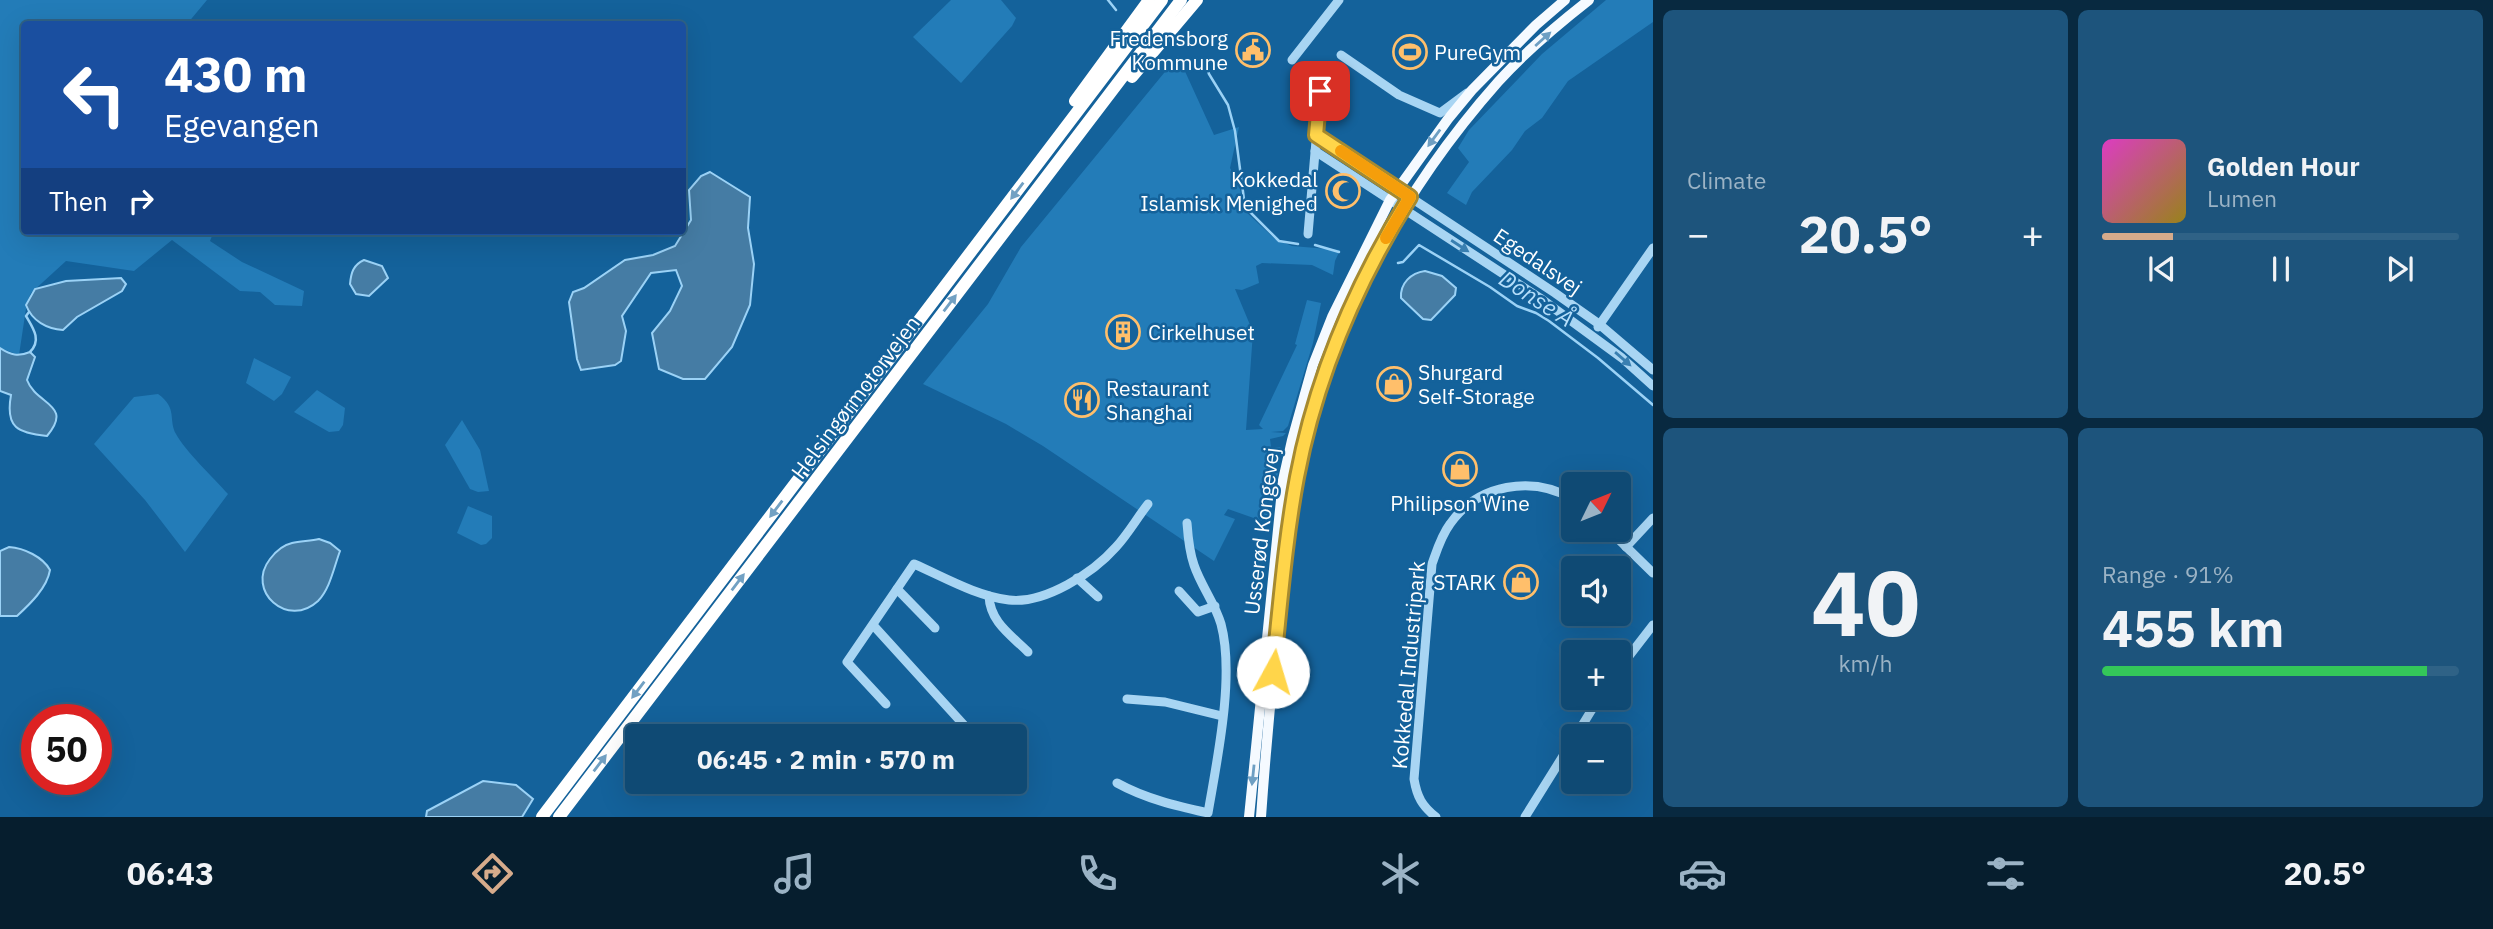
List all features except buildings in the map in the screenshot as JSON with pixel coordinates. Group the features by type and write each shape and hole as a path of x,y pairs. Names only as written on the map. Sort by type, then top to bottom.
{"highway":[{"path":"1046,154 1072,105 1149,0"},
{"name":"Helsingørmotorvejen","path":"542,817 1162,0"},
{"name":"Helsingørmotorvejen","path":"559,817 1181,0"},
{"path":"1088,122 1197,0"}],"main road":[{"name":"Usserød Kongevej","path":"1249,817 1283,480 1313,365 1365,247 1397,188 1472,90 1536,25 1565,0"},
{"name":"Usserød Kongevej","path":"1261,817 1270,695 1297,477 1307,434 1336,341 1363,279 1403,209 1458,130 1500,80 1588,0"}],"street":[{"path":"1292,60 1339,0"},
{"path":"1341,55 1399,95 1440,113 1472,90"},
{"path":"1308,234 1322,71"},
{"name":"Egedalsvej","path":"1316,135 1599,324 1653,370"},
{"name":"Egedalsvej","path":"1315,151 1592,334 1653,386"},
{"path":"1592,334 1653,248"},
{"name":"Kokkedal Industripark","path":"1436,817 1423,806 1416,793 1414,779 1433,564 1439,544 1448,525 1462,508 1477,499 1509,486 1539,486 1561,494"},
{"path":"886,704 847,662 914,564 989,596 1011,600 1032,598 1056,591 1118,545 1147,504"},
{"path":"1626,547 1653,518"},
{"path":"1117,783 1134,793 1208,813 1222,716 1224,646 1222,626 1215,606 1195,568 1189,550 1187,523"},
{"path":"1621,542 1653,573"},
{"path":"1077,578 1098,597"},
{"path":"897,589 934,628"},
{"path":"1179,591 1198,612 1215,606"},
{"path":"989,596 993,617 1028,653"},
{"path":"873,625 963,724"},
{"path":"1631,653 1653,625"},
{"path":"1127,699 1165,702 1222,716"},
{"path":"1525,817 1561,759"}],"shaded area":[{"path":"0,0 207,0 190,21 21,21 21,235 212,235 210,241 242,262 304,291 302,306 275,305 260,292 240,291 172,240 134,271 66,261 31,293 27,302 19,355 0,348"},
{"path":"951,0 1001,0 1016,18 1012,26 961,83 913,37"},
{"path":"1606,0 1653,0 1653,22 1568,81 1542,118 1525,131 1512,150 1472,192 1466,205 1447,193 1469,162 1458,148 1469,130 1542,54"},
{"path":"1178,56 1214,135 1239,127 1230,168 1239,183 1244,210 1275,239 1292,246 1340,250 1333,275 1312,265 1262,263 1256,266 1259,283 1242,290 1235,289 1253,332 1246,430 1263,429 1259,425 1297,345 1295,344 1307,300 1321,303 1313,343 1288,426 1283,431 1271,432 1286,433 1270,439 1271,447 1280,447 1282,450 1271,454 1272,465 1278,472 1269,521 1228,509 1224,515 1235,519 1214,561 1043,446 1006,424 923,384 988,304 1021,247"},
{"path":"710,172 750,197 748,228 754,264 750,305 732,347 705,379 683,379 659,369 652,333 670,311 682,286 676,270 651,273 622,316 626,331 621,361 615,365 581,370 569,302 573,292 584,288 625,260 653,255 675,246 682,235 686,235 686,228 691,220 689,190 701,176"},
{"path":"364,260 382,266 388,278 369,296 356,294 350,284 353,270"},
{"path":"1425,271 1442,276 1456,288 1455,295 1431,320 1423,319 1401,298 1402,288 1407,280"},
{"path":"121,278 126,284 122,291 77,317 63,330 41,323 32,316 26,305 35,289 66,281"},
{"path":"0,348 15,354 30,352 35,357 27,380 55,411 57,417 47,436 28,433 12,422 11,395 0,391"},
{"path":"254,358 291,377 282,394 274,401 246,383"},
{"path":"317,390 345,408 343,425 339,431 329,432 294,412"},
{"path":"158,394 168,404 180,441 228,494 185,552 145,500 94,444 134,397"},
{"path":"462,420 480,450 489,491 478,492 470,489 445,445"},
{"path":"468,506 492,516 492,538 486,544 481,545 457,533"},
{"path":"319,539 340,551 326,590 318,601 306,609 294,611 273,603 266,594 263,583 264,571 270,559 277,551 292,543"},
{"path":"9,547 32,554 50,570 42,589 17,616 0,616 0,551"},
{"path":"483,781 516,785 533,799 522,817 426,817 427,811"}],"waterway":[{"name":"Donse Å","path":"1108,0 1116,10"},
{"name":"Donse Å","path":"1204,59 1209,74 1228,105 1235,131 1245,207 1279,241 1298,244"},
{"name":"Donse Å","path":"1315,245 1339,252"},
{"name":"Donse Å","path":"1398,263 1403,262 1419,245 1517,306 1549,321 1653,405"},
{"path":"29,312 26,316 36,338 34,348 30,352"}],"slow traffic":[{"path":"1341,151 1410,197 1386,238"}],"place":[{"name":"Fredensborg Kommune","path":"1253,50"},
{"name":"PureGym","path":"1410,52"},
{"name":"Kokkedal Islamisk Menighed","path":"1343,191"},
{"name":"Cirkelhuset","path":"1123,332"},
{"name":"Shurgard Self-Storage","path":"1394,384"},
{"name":"Restaurant Shanghai","path":"1082,400"},
{"name":"Philipson Wine","path":"1460,469"},
{"name":"STARK","path":"1521,582"}],"route":[{"path":"1273,672 1297,477 1307,434 1336,341 1363,279 1410,197 1316,135 1320,91"}]}
